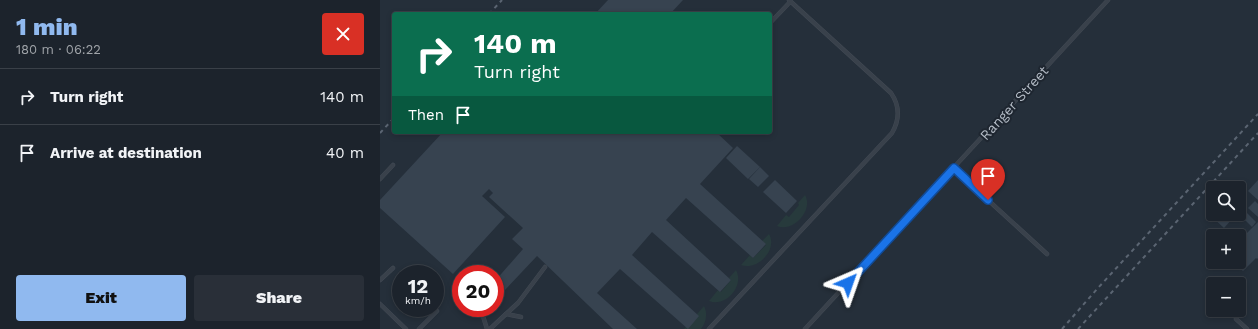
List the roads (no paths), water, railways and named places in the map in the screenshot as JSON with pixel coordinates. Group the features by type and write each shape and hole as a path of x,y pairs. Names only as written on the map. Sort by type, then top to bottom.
{"lane":[{"name":"Ranger Street","path":"805,329 1108,0"},
{"path":"709,329 892,133 897,125 898,117 896,100 891,93 790,1 772,21"},
{"path":"380,179 393,165"},
{"path":"954,168 1047,254"},
{"path":"490,329 518,303 545,267"},
{"path":"380,280 392,268"},
{"path":"380,304 406,329"},
{"path":"506,314 521,317"},
{"path":"419,329 431,317"},
{"path":"483,317 487,329"},
{"path":"1236,319 1247,329"}],"railway":[{"path":"491,12 502,0"},
{"path":"1062,329 1258,114"},
{"path":"380,133 392,120"},
{"path":"1078,329 1258,133"}]}
